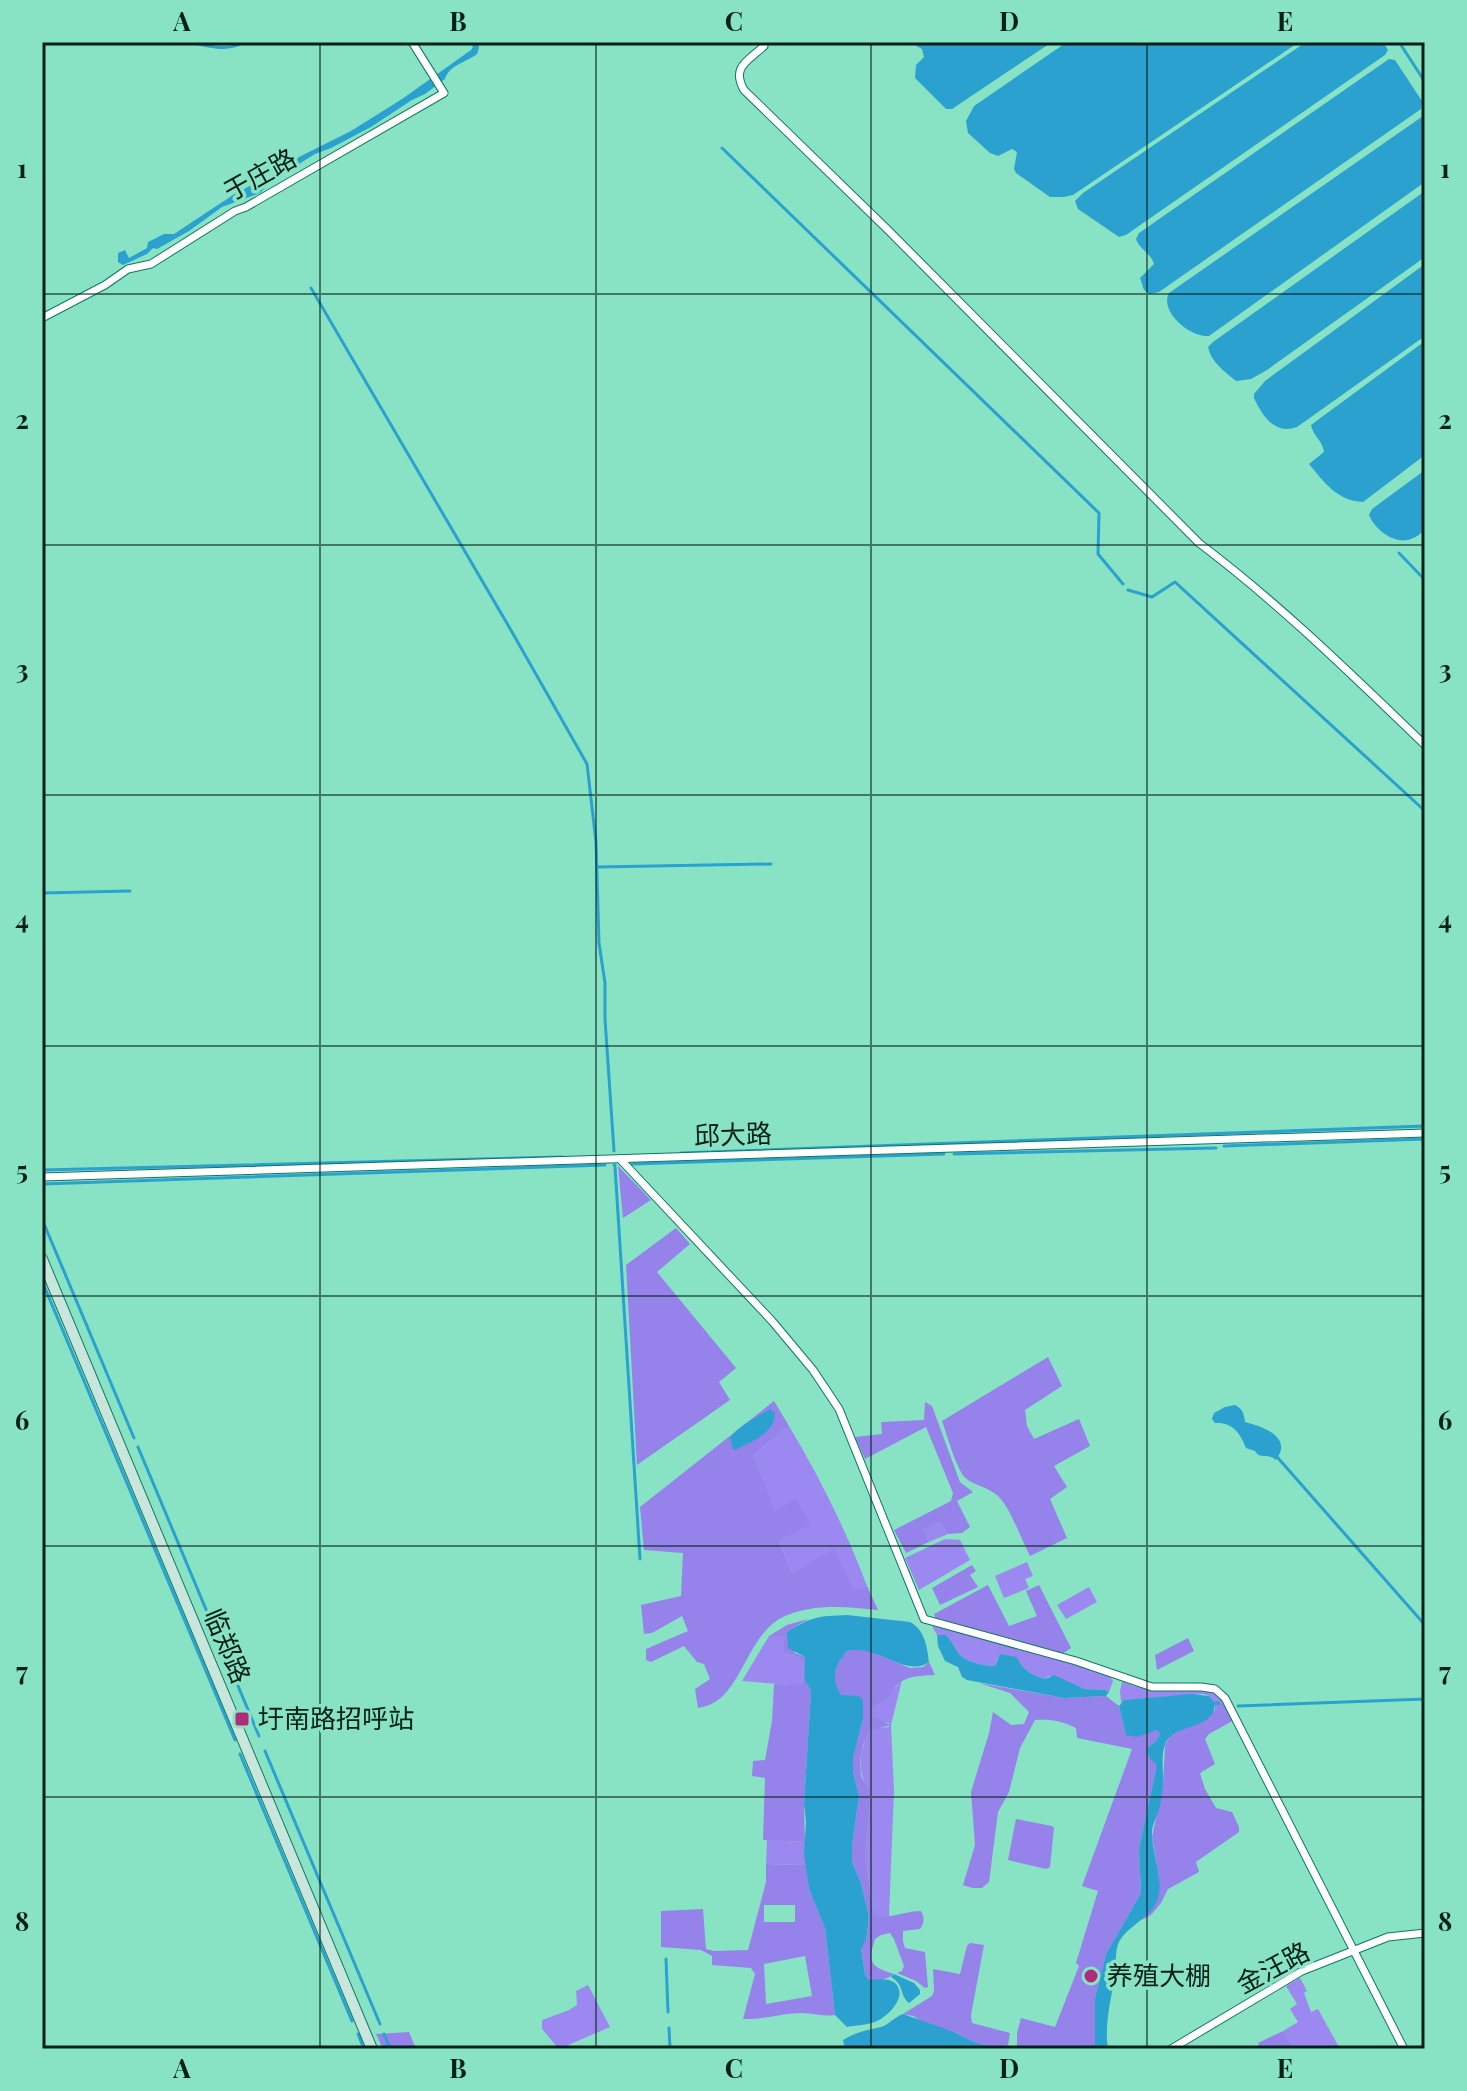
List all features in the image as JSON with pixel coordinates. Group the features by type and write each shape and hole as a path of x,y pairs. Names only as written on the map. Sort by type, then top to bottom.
{"main road":[{"name":"临郑路","path":"42,1259 372,2049"}],"street":[{"name":"于庄路","path":"42,318 105,285 128,269 151,264 235,211 265,197 444,93 412,42"},
{"path":"763,42 764,46 739,70 738,77 744,90 1199,543 1301,626 1425,745"},
{"name":"邱大路","path":"42,1177 1425,1133"},
{"path":"620,1159 772,1321 813,1370 839,1409 924,1619 1062,1657 1152,1687 1201,1687 1220,1691 1404,2049"},
{"name":"金汪路","path":"1171,2049 1302,1971 1388,1937 1425,1933"}],"shaded area":[{"path":"618,1166 651,1200 623,1218"},
{"path":"676,1228 690,1244 657,1272 736,1368 719,1382 730,1400 637,1465 626,1265"},
{"path":"1048,1357 1062,1386 1025,1410 1027,1426 1034,1439 1079,1419 1090,1446 1054,1466 1067,1487 1050,1499 1067,1538 1030,1556 1002,1501 962,1474 942,1421"},
{"path":"774,1401 789,1426 753,1455 775,1511 796,1499 811,1524 779,1541 792,1573 834,1549 855,1591 867,1586 878,1610 819,1608 785,1616 760,1637 724,1694 713,1704 698,1708 695,1689 710,1679 704,1664 697,1662 684,1646 651,1662 646,1660 646,1649 688,1631 682,1616 652,1633 644,1634 641,1605 681,1596 683,1553 644,1550 640,1507"},
{"path":"925,1402 932,1406 960,1482 973,1492 957,1501 970,1527 962,1533 948,1534 940,1522 923,1529 929,1542 906,1553 894,1530 951,1501 953,1493 926,1427 865,1459 855,1437 882,1434 881,1422 924,1420"},
{"path":"789,1426 832,1504 859,1565 867,1586 855,1592 834,1550 792,1573 779,1541 811,1523 775,1512 753,1455"},
{"path":"940,1522 948,1534 929,1542 922,1529"},
{"path":"945,1539 960,1540 970,1560 919,1590 905,1558"},
{"path":"1027,1562 1033,1576 1025,1579 1029,1588 1004,1598 995,1576"},
{"path":"972,1565 976,1571 970,1575 978,1587 940,1605 932,1588"},
{"path":"988,1585 1009,1626 1037,1616 1026,1591 1039,1585 1071,1648 1062,1654 936,1620 934,1614"},
{"path":"1089,1587 1097,1602 1066,1619 1057,1605"},
{"path":"808,1619 787,1632 795,1653 805,1657 805,1681 811,1691 804,1804 805,1842 763,1840 765,1778 752,1776 753,1761 765,1760 774,1684 802,1685 803,1660 784,1653 784,1636 769,1636 787,1625"},
{"path":"932,1626 1022,1648 1110,1677 1113,1681 1109,1692 1084,1689 1049,1676 1045,1679 1036,1676 1025,1669 1017,1657 997,1659 995,1666 983,1665 962,1657 948,1637 937,1635"},
{"path":"769,1636 785,1636 792,1654 803,1660 802,1686 742,1681"},
{"path":"1188,1638 1194,1651 1157,1670 1155,1655"},
{"path":"856,1648 910,1668 923,1667 929,1662 935,1675 902,1681 890,1697 877,1705 872,1711 873,1717 891,1725 869,1731 860,1760 861,1776 870,1792 865,1854 874,1915 921,1911 923,1923 920,1929 903,1931 903,1941 905,1948 925,1952 928,1987 925,1988 897,1973 904,1966 890,1933 875,1939 871,1959 880,1969 894,1974 885,1979 869,1980 865,1974 861,1948 866,1940 869,1917 852,1862 859,1795 853,1757 863,1719 841,1695 835,1680 839,1662 847,1651"},
{"path":"902,1680 891,1725 894,1791 889,1916 879,1918 874,1915 865,1854 866,1785 861,1772 861,1758 869,1731 889,1727 889,1723 872,1717 872,1711 890,1697"},
{"path":"1122,1682 1147,1689 1201,1690 1219,1697 1226,1704 1215,1703 1203,1694 1124,1700 1121,1703"},
{"path":"979,1683 1064,1698 1106,1696 1119,1706 1126,1735 1157,1730 1160,1734 1148,1747 1156,1769 1139,1849 1141,1893 1106,1954 1095,1998 1095,2049 1025,2046 1017,2049 1017,2033 1021,2018 1055,2027 1079,1966 1076,1963 1098,1891 1082,1886 1132,1749 1077,1738 1076,1728 1061,1722 1035,1720 1020,1748 1009,1792 998,1812 989,1882 982,1888 963,1885 975,1845 971,1792 993,1712 1011,1725 1024,1724 1029,1712 1010,1693"},
{"path":"1215,1703 1226,1704 1234,1720 1205,1739 1215,1764 1200,1773 1216,1808 1232,1812 1239,1832 1196,1862 1199,1872 1168,1889 1151,1915 1142,1920 1156,1904 1159,1876 1152,1837 1163,1785 1165,1745 1170,1736 1215,1710"},
{"path":"1016,1819 1054,1828 1050,1867 1046,1869 1008,1860"},
{"path":"767,1840 805,1842 806,1865 766,1864"},
{"path":"766,1864 806,1865 809,1889 825,1928 835,2015 795,2013 743,2019 755,1974 751,1968 712,1965 712,1956 701,1950 661,1947 661,1911 703,1909 706,1949 748,1950 766,1882","holes":["764,1905 795,1905 795,1922 764,1922","805,1956 812,1996 766,2004 764,1964"]},
{"path":"970,1943 984,1945 972,2023 1010,2033 1008,2045 997,2049 903,2014 932,1996 933,1969 960,1974"},
{"path":"1300,1978 1307,1991 1304,1993 1311,2012 1318,2009 1340,2049 1294,2049 1283,2031 1298,2022 1290,2009 1297,2004 1286,1986"},
{"path":"588,1985 610,2027 559,2049 542,2029 542,2020 577,2005 576,1991"},
{"path":"1283,2031 1294,2049 1260,2049 1258,2043"},
{"path":"409,2032 416,2049 383,2049 376,2034"}],"water":[{"path":"469,42 477,42 477,54 454,67 445,79 425,94 371,127 315,154 270,182 260,193 222,207 189,231 147,254 123,265 118,262 118,253 125,250 129,258 147,248 148,242 164,234 174,234 233,195 255,183 263,183 299,157 351,131 471,50 473,47"},
{"path":"909,42 1052,42 952,109 946,109 915,78 916,65 924,57 922,49"},
{"path":"1067,42 1299,42 1073,195 1050,197 1016,173 1017,152 1012,149 998,156 990,153 968,133 966,121 974,106"},
{"path":"1306,42 1383,42 1388,50 1126,235 1119,237 1078,209 1075,201 1083,193"},
{"path":"1389,59 1395,60 1422,101 1421,109 1159,292 1149,294 1144,290 1140,278 1154,264 1136,239 1139,233"},
{"path":"1423,116 1425,182 1209,336 1194,333 1178,322 1168,308 1169,293"},
{"path":"1425,191 1425,257 1251,379 1236,381 1215,362 1208,347 1213,342"},
{"path":"1425,264 1425,336 1297,427 1282,429 1271,423 1254,398 1265,381"},
{"path":"1425,341 1425,455 1363,502 1338,494 1309,464 1324,452 1311,425"},
{"path":"1425,470 1425,530 1407,540 1390,537 1371,520 1369,515 1372,509"},
{"path":"1235,1405 1243,1412 1245,1422 1268,1430 1279,1439 1280,1452 1276,1460 1246,1448 1235,1430 1212,1419 1214,1413"},
{"path":"770,1409 775,1413 774,1420 766,1432 733,1449 730,1438 734,1433"},
{"path":"847,1615 910,1622 922,1634 929,1662 911,1666 869,1652 847,1651 835,1672 841,1695 859,1696 863,1700 863,1719 853,1758 859,1795 852,1862 869,1917 866,1940 861,1949 865,1974 869,1980 892,1981 900,1993 896,2004 879,2020 847,2027 835,2015 825,1928 809,1889 804,1854 804,1804 811,1691 805,1681 805,1657 788,1648 787,1632 815,1618"},
{"path":"937,1635 946,1635 962,1657 983,1665 995,1666 1000,1654 1017,1657 1025,1669 1045,1679 1054,1675 1084,1689 1109,1692 1106,1696 1064,1698 967,1680 962,1677 958,1667 945,1661"},
{"path":"1192,1694 1209,1696 1215,1703 1213,1712 1202,1722 1171,1736 1164,1747 1162,1794 1152,1833 1159,1894 1153,1908 1118,1944 1107,2022 1108,2049 1095,2049 1095,1998 1106,1954 1141,1893 1139,1849 1156,1769 1156,1763 1147,1752 1160,1734 1157,1730 1137,1737 1126,1735 1119,1706 1124,1700"},
{"path":"894,1974 914,1983 920,1994 909,2003 891,1977"},
{"path":"903,2014 997,2049 845,2049 843,2040 884,2026"}],"waterway":[{"path":"190,42 224,47 244,42"},
{"path":"1399,42 1425,82"},
{"path":"722,148 1099,513 1098,554 1123,584"},
{"path":"311,288 587,764 596,842 599,943 605,983 614,1151"},
{"path":"1399,553 1425,580"},
{"path":"1128,590 1152,597 1175,582 1425,811"},
{"path":"597,867 771,864"},
{"path":"42,893 130,891"},
{"path":"681,1153 1425,1126"},
{"path":"1224,1146 1425,1139"},
{"path":"954,1154 1216,1148"},
{"path":"632,1164 944,1154"},
{"path":"42,1170 562,1157"},
{"path":"42,1184 605,1165"},
{"path":"615,1167 640,1559"},
{"path":"42,1219 134,1438"},
{"path":"42,1281 235,1740"},
{"path":"138,1447 259,1736"},
{"path":"1278,1458 1425,1625"},
{"path":"1238,1706 1425,1699"},
{"path":"265,1751 380,2024"},
{"path":"240,1754 352,2021"},
{"path":"666,1959 668,2012"},
{"path":"669,2028 670,2049"},
{"path":"358,2034 364,2049"},
{"path":"384,2034 390,2049"}],"place":[{"name":"圩南路招呼站","path":"242,1719"},
{"name":"养殖大棚","path":"1091,1976"}]}
